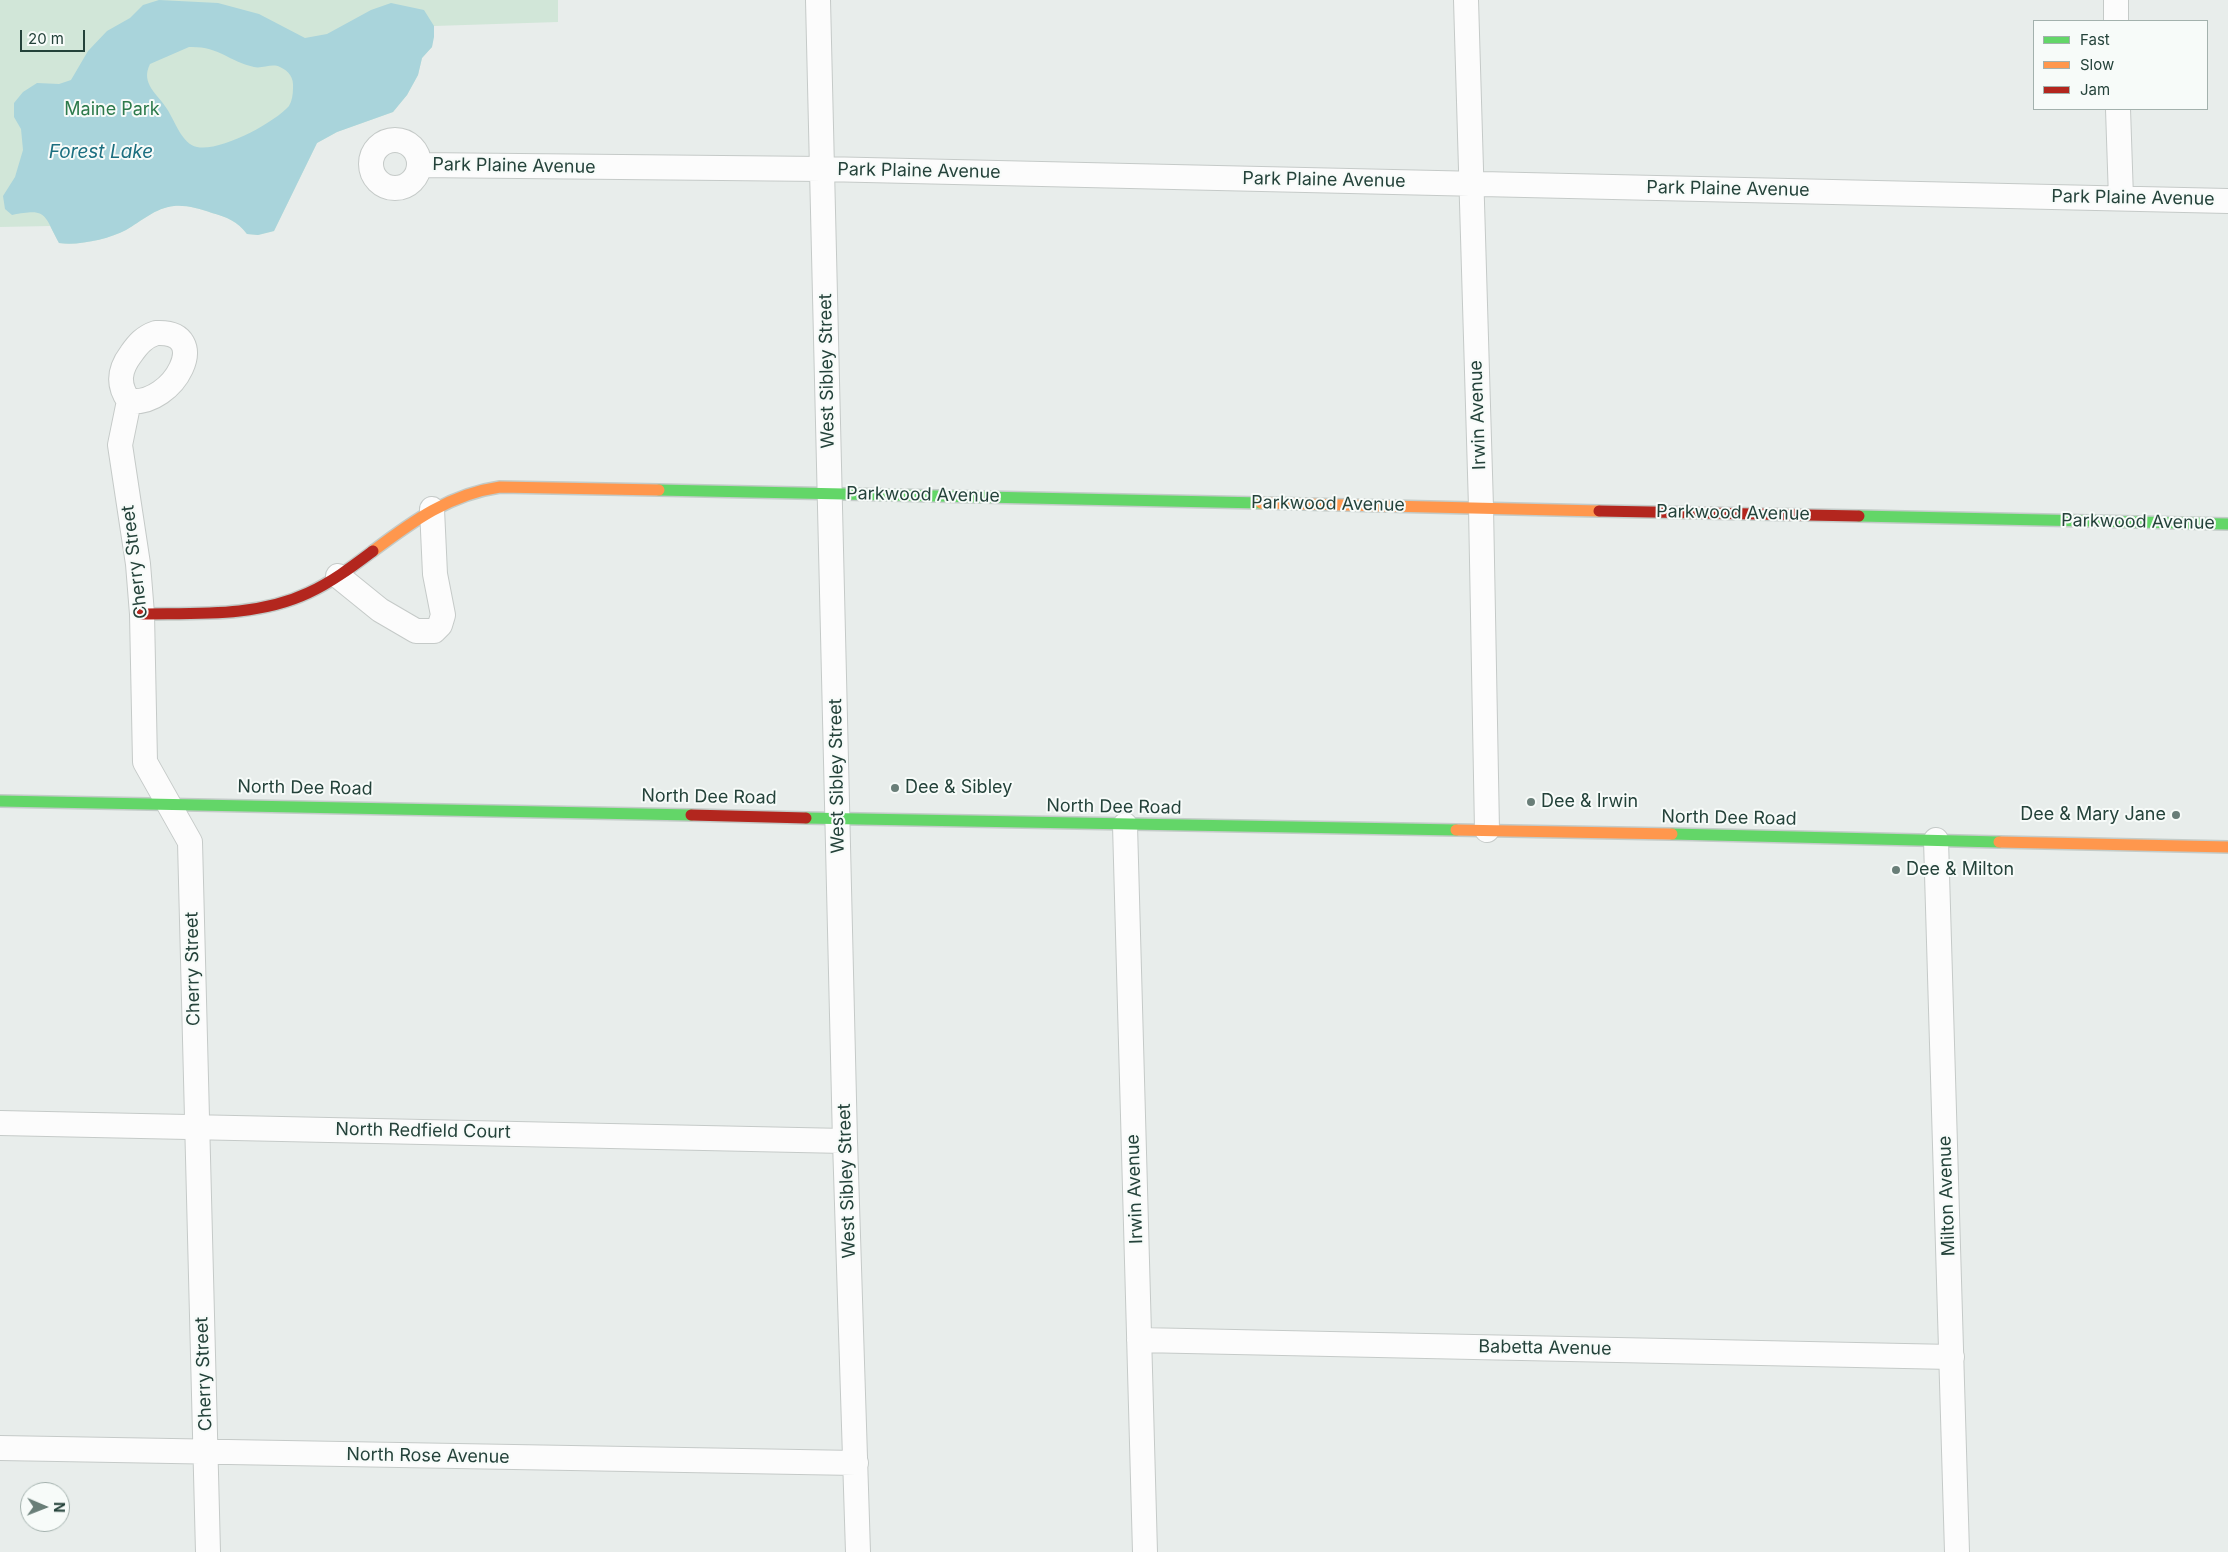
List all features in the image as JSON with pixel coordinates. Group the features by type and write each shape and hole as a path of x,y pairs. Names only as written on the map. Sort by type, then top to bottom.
{"main road":[{"name":"Parkwood Avenue","path":"142,614 236,611 276,604 306,594 338,576 432,509 471,492 500,487 2228,524"},
{"name":"North Dee Road","path":"0,801 169,803 1125,825 1487,830 2228,847"}],"street":[{"name":"West Sibley Street","path":"818,0 845,1141 858,1552"},
{"name":"Irwin Avenue","path":"1466,0 1481,507 1487,830"},
{"path":"2116,0 2116,20"},
{"path":"2118,110 2121,198"},
{"name":"Park Plaine Avenue","path":"419,165 822,169 2228,201"},
{"name":"Cherry Street","path":"129,402 120,445 138,564 142,614 145,762 190,842 208,1552"},
{"path":"338,576 380,610 416,631 434,631 440,625 443,615 435,574 432,509"},
{"name":"Irwin Avenue","path":"1125,825 1145,1552"},
{"name":"Milton Avenue","path":"1936,840 1957,1552"},
{"name":"North Redfield Court","path":"0,1122 845,1141"},
{"name":"Babetta Avenue","path":"1139,1340 1952,1357"},
{"name":"North Rose Avenue","path":"0,1448 856,1463"}],"green space":[{"name":"Forest Lake","path":"0,0 558,0 558,22 434,26 432,47 422,58 418,75 407,95 393,112 337,132 317,143 274,231 258,235 247,234 231,220 222,216 184,206 174,206 161,209 126,230 111,236 84,243 67,244 59,243 50,226 0,227"}],"water":[{"name":"Forest Lake","path":"159,0 218,3 259,14 305,38 327,34 371,10 391,3 424,10 434,26 434,37 432,47 422,58 418,75 407,95 393,112 337,132 317,143 274,231 258,235 247,234 231,220 222,216 184,206 174,206 161,209 126,230 111,236 84,243 59,243 43,215 32,212 12,215 5,209 3,196 15,177 23,150 21,129 14,117 14,103 23,92 37,83 59,84 71,80 88,51 107,31 130,18 143,5","holes":["189,47 216,51 254,67 277,66 283,69 290,75 293,81 293,95 289,106 282,113 259,128 232,141 207,147 192,145 183,137 167,109 151,88 147,71 150,64"]}],"traffic: fast":[{"path":"659,490 1261,503"},
{"path":"1859,516 2228,524"},
{"path":"0,801 691,815"},
{"path":"806,818 1456,830"},
{"path":"1672,834 1999,842"}],"traffic: slow":[{"path":"373,551 418,519 448,502 500,487 659,490"},
{"path":"1261,503 1599,511"},
{"path":"1456,830 1672,834"},
{"path":"1999,842 2228,847"}],"traffic: jam":[{"path":"1599,511 1859,516"},
{"path":"142,614 226,612 248,610 288,601 317,589 342,574 373,551"},
{"path":"691,815 806,818"}],"place":[{"name":"Dee & Sibley","path":"895,788"},
{"name":"Dee & Irwin","path":"1531,802"},
{"name":"Dee & Mary Jane","path":"2176,815"},
{"name":"Dee & Milton","path":"1896,870"}],"park label":[{"name":"Maine Park","path":"112,110"}]}
